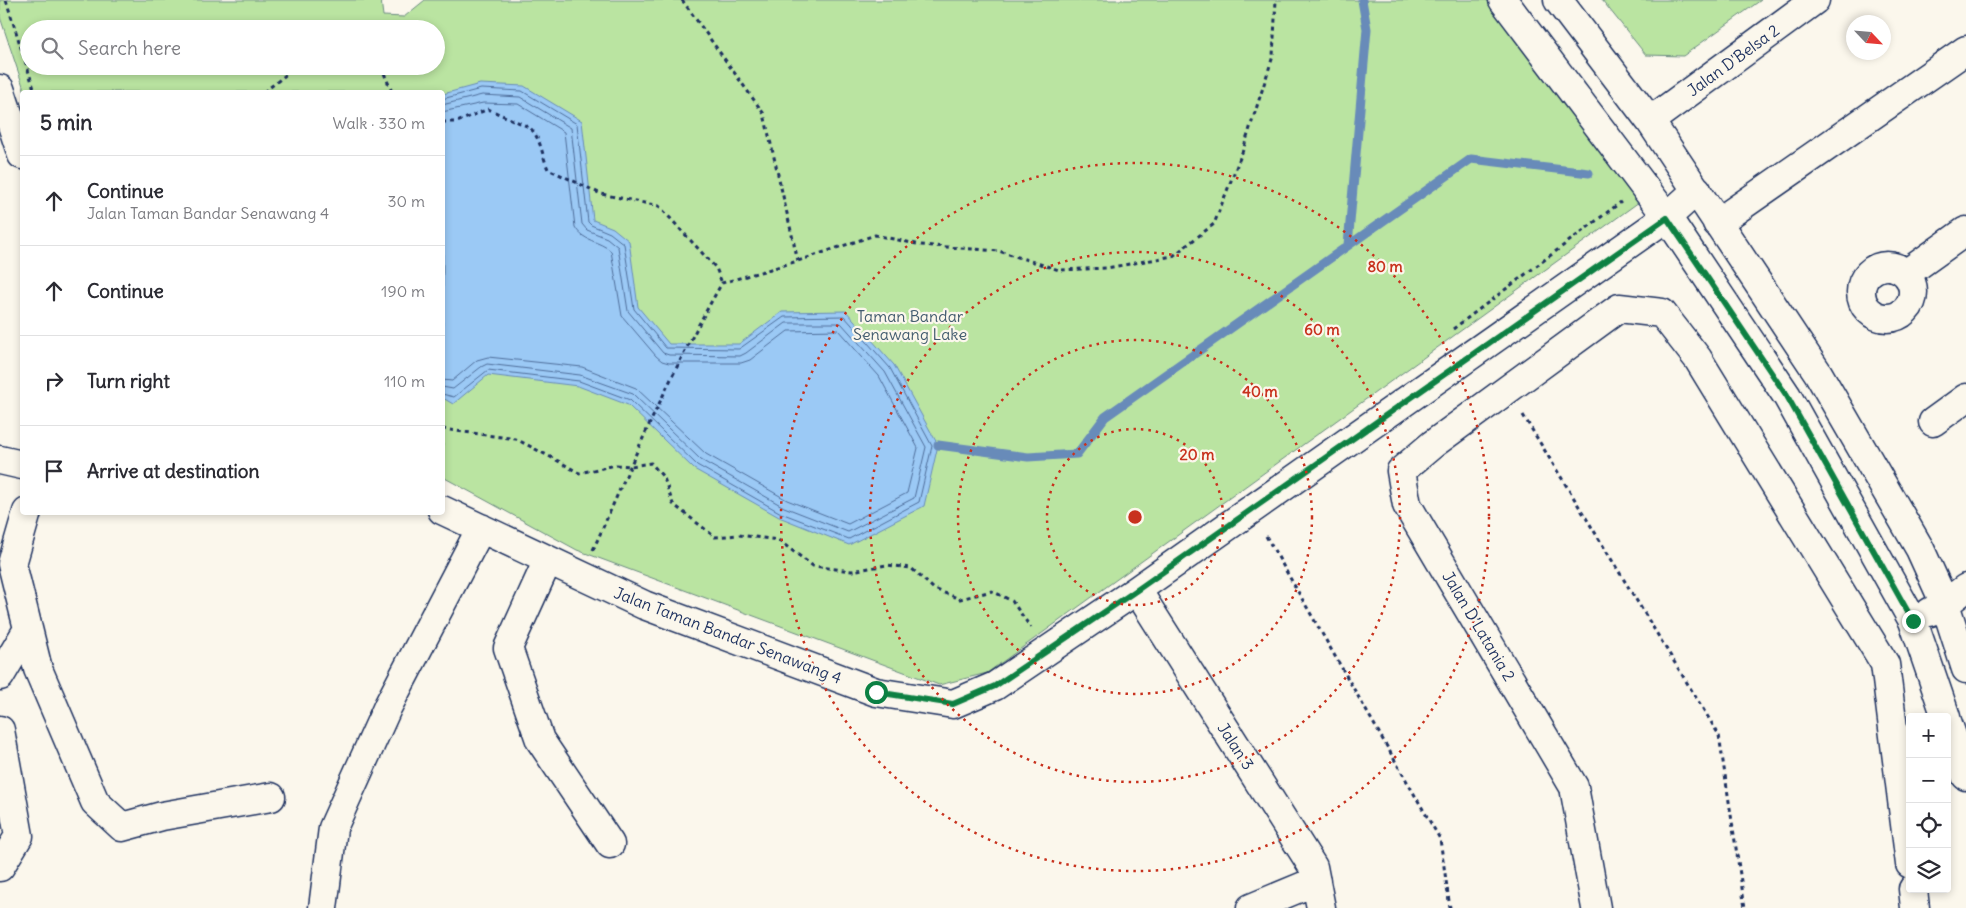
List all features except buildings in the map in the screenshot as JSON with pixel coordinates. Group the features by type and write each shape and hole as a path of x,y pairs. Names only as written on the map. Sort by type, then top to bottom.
{"street":[{"path":"1503,0 1667,218 1787,396 1913,621 1945,713"},
{"path":"1558,0 1650,121 1697,190 1818,373 1920,549 1955,596 1966,669"},
{"name":"Jalan D'Belsa 2","path":"1650,121 1815,0"},
{"path":"1717,222 1966,50"},
{"path":"0,89 6,129 20,152"},
{"name":"Jalan Taman Bandar Senawang 4","path":"445,511 644,606 876,692 953,704 995,686 1137,590 1667,218 1697,190"},
{"path":"1907,273 1966,231"},
{"path":"1507,389 1620,308 1662,313 1698,359 1884,664 1908,848"},
{"name":"Jalan D’Latania 2","path":"1507,389 1433,444 1401,471 1407,505 1574,787 1596,908"},
{"path":"1933,422 1966,398"},
{"path":"0,460 20,465"},
{"path":"26,515 12,564 38,670 95,802 122,827 162,816 271,797"},
{"path":"323,908 333,828 388,706 481,528"},
{"path":"548,560 508,648 540,740 610,844"},
{"name":"Jalan 3","path":"1137,590 1313,867 1321,908"},
{"path":"1913,621 1955,596"},
{"path":"0,676 28,629"},
{"path":"0,730 19,836 0,867"},
{"path":"1951,733 1966,776"},
{"path":"1250,908 1316,881"},
{"path":"1913,893 1915,908"}],"path":[{"path":"6,0 20,44"},
{"path":"682,0 764,114 798,261"},
{"path":"582,576 647,429 690,339 722,283 798,261 875,235 921,245 999,251 1059,270 1107,268 1173,256 1214,224 1243,150 1273,56 1276,0"},
{"path":"30,75 34,90"},
{"path":"267,90 286,75"},
{"path":"385,75 391,90"},
{"path":"445,122 457,122 488,109 534,132 548,169 601,194 659,206 716,268 722,283"},
{"path":"1446,334 1622,202"},
{"path":"1507,389 1719,735 1745,908"},
{"path":"445,429 516,439 579,474 616,465 631,466 651,463 664,478 673,504 715,537 739,535 778,540 812,566 852,571 886,564 911,568 934,590 960,599 992,591 1012,601 1047,651"},
{"path":"1266,536 1440,839 1450,908"}],"green space":[{"name":"Taman Bandar Senawang Lake","path":"0,0 381,0 383,16 404,17 425,0 1487,0 1639,202 987,673 939,685 577,550 445,478 445,90 24,90 0,17"},
{"path":"1602,0 1761,0 1683,56 1646,55"}],"water":[{"path":"480,84 524,86 582,121 593,220 613,228 629,241 638,307 669,344 739,344 782,312 846,311 894,365 938,445 924,506 849,545 779,517 694,469 628,405 578,386 488,375 453,404 445,399 445,93"}],"waterway":[{"path":"1348,245 1367,29 1362,0"},
{"path":"938,445 1028,457 1077,454 1105,417 1471,159 1589,173"}],"route":[{"path":"876,692 953,704 995,686 1137,590 1667,218 1787,396 1913,621"}]}
